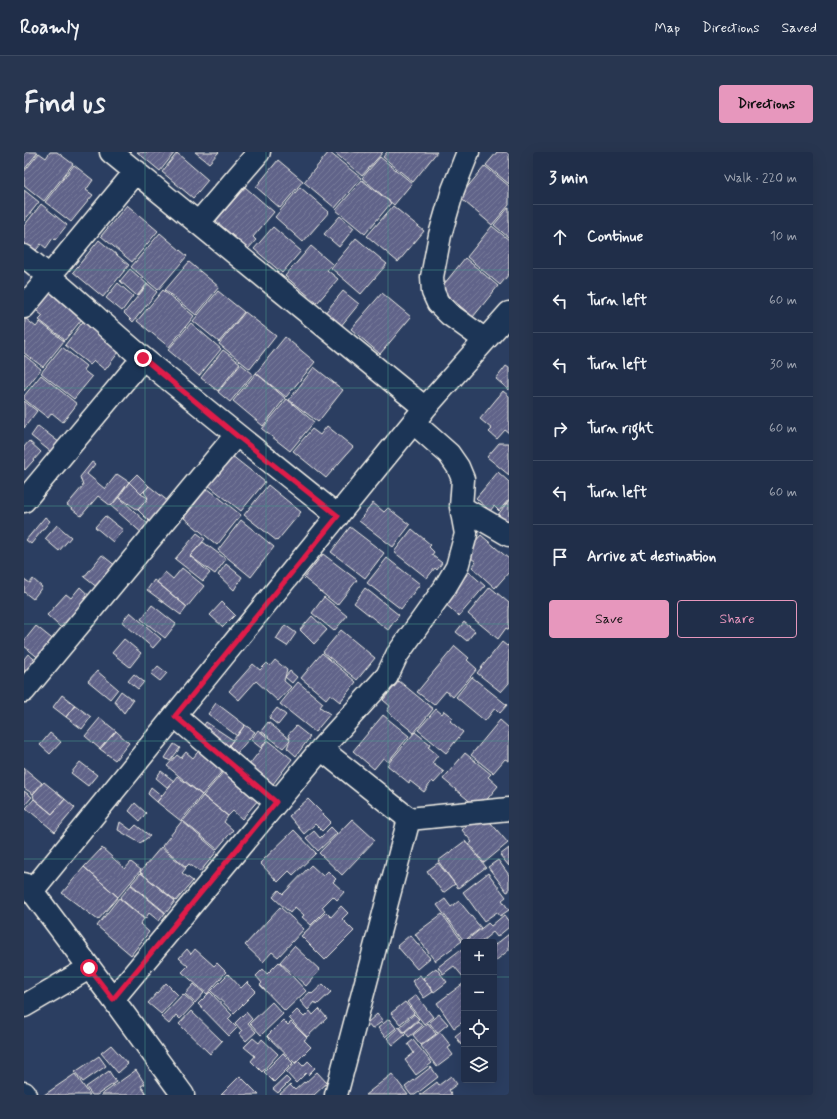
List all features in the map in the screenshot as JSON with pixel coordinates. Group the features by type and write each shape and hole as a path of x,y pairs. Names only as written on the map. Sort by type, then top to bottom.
{"street":[{"path":"111,152 199,222 420,415 458,467 463,479 461,507 466,534 457,567 444,589 397,655 387,676 321,749 276,802 113,999"},
{"path":"199,222 259,152"},
{"path":"468,152 453,190 440,235 432,277 433,292 438,302 449,314 484,340"},
{"path":"24,307 136,171"},
{"path":"24,256 50,276 143,358 236,435 338,516"},
{"path":"183,1095 113,999 28,888 175,716 420,415 484,340 506,322"},
{"path":"24,501 143,358"},
{"path":"24,691 236,435"},
{"path":"461,507 509,535"},
{"path":"175,716 276,802"},
{"path":"321,749 409,819 509,809"},
{"path":"336,1095 409,819"},
{"path":"24,1006 89,968"}],"building":[{"path":"24,152 38,152 24,170"},
{"path":"50,152 57,152 73,164 44,201 24,185 24,172 39,153 46,158"},
{"path":"137,152 175,152 160,171"},
{"path":"195,152 219,152 209,163"},
{"path":"329,152 361,178 335,208 304,182"},
{"path":"334,152 383,152 362,176"},
{"path":"387,152 437,152 413,182 383,157"},
{"path":"497,152 509,152 509,184 486,165"},
{"path":"177,153 208,180 193,198 162,172"},
{"path":"380,157 412,183 394,205 362,178"},
{"path":"278,160 303,181 280,208 256,187"},
{"path":"74,165 93,180 86,190 93,195 71,222 45,202"},
{"path":"485,166 509,186 509,205 492,225 459,197"},
{"path":"362,180 391,203 365,234 336,210"},
{"path":"245,187 274,212 253,237 256,240 248,249 216,221"},
{"path":"300,187 329,212 303,242 275,217"},
{"path":"24,190 39,202 24,221"},
{"path":"41,204 67,225 55,240 53,238 46,248 41,244 33,254 24,247 24,226"},
{"path":"127,205 158,231 132,262 101,236"},
{"path":"393,206 424,231 398,262 367,236"},
{"path":"509,207 509,238 494,225"},
{"path":"340,216 354,228 339,247 324,234"},
{"path":"492,226 509,240 509,274 500,285 467,257"},
{"path":"273,227 301,251 282,273 254,249"},
{"path":"160,233 187,256 158,290 131,267"},
{"path":"356,238 387,264 361,294 331,268"},
{"path":"99,240 129,265 103,297 73,272"},
{"path":"311,246 332,264 327,270 338,279 317,303 285,276"},
{"path":"465,258 498,286 473,317 440,289"},
{"path":"189,262 219,287 196,315 165,290"},
{"path":"130,269 147,284 137,296 120,281"},
{"path":"118,283 133,296 122,311 106,298"},
{"path":"148,284 157,292 133,322 124,313"},
{"path":"49,285 86,314 65,340 39,320 43,316 32,307"},
{"path":"163,290 194,316 169,347 137,321"},
{"path":"218,291 244,312 219,342 193,321"},
{"path":"343,291 359,304 340,327 324,314"},
{"path":"382,293 411,317 380,354 351,329"},
{"path":"245,312 276,336 250,369 219,344"},
{"path":"25,318 36,327 40,322 64,341 43,367 24,353"},
{"path":"85,319 122,348 105,370 94,361 90,365 65,345"},
{"path":"191,323 221,349 199,376 168,350"},
{"path":"285,337 315,362 286,397 256,373"},
{"path":"62,347 86,366 83,370 92,377 74,399 41,373"},
{"path":"223,350 240,363 218,391 201,378"},
{"path":"24,355 41,369 24,391"},
{"path":"241,364 253,374 230,402 218,392"},
{"path":"506,366 509,368 509,390 496,379"},
{"path":"314,367 343,390 318,422 289,400"},
{"path":"256,373 285,398 263,426 233,401"},
{"path":"41,375 77,404 63,422 52,413 48,418 24,399 24,396"},
{"path":"503,391 509,396 509,433 505,430 497,439 489,432 492,429 480,419"},
{"path":"287,399 314,422 290,451 262,429"},
{"path":"24,401 37,411 24,428"},
{"path":"38,426 64,446 56,456 31,436"},
{"path":"327,426 353,447 326,478 293,451 312,429 320,435"},
{"path":"29,441 41,452 25,470 24,447"},
{"path":"499,443 509,443 509,475 487,457"},
{"path":"231,455 265,482 241,511 208,485"},
{"path":"92,462 95,464 87,474 105,489 117,474 129,482 111,506 98,496 81,516 67,505 83,486 80,477"},
{"path":"498,472 509,482 509,499 499,511 494,506 490,511 476,498"},
{"path":"137,474 149,486 141,494 129,482"},
{"path":"129,482 141,494 148,498 138,510 119,497"},
{"path":"268,485 301,512 277,541 244,515"},
{"path":"149,486 169,502 151,523 138,510 148,498 144,492"},
{"path":"207,488 241,515 217,545 184,518"},
{"path":"119,497 150,526 143,534 111,506"},
{"path":"509,500 509,523 498,515"},
{"path":"373,503 384,512 388,508 410,525 393,547 359,521"},
{"path":"105,516 123,530 113,542 95,527"},
{"path":"45,517 50,521 31,544 26,540"},
{"path":"241,520 274,547 251,577 218,550"},
{"path":"57,525 71,537 59,551 45,539"},
{"path":"350,527 384,553 365,578 331,552"},
{"path":"412,529 431,545 429,547 434,552 432,555 442,563 437,570 435,568 427,578 394,552"},
{"path":"197,533 205,539 190,556 210,573 203,581 175,559"},
{"path":"481,535 509,559 509,572 495,588 472,567 476,562 465,553"},
{"path":"203,542 226,559 215,574 190,556"},
{"path":"323,554 357,580 337,605 304,578"},
{"path":"102,555 116,566 98,588 84,577"},
{"path":"387,558 420,584 401,609 367,583"},
{"path":"226,564 242,577 234,590 218,575"},
{"path":"182,568 204,586 187,607 157,582 165,572 173,579"},
{"path":"469,572 485,586 459,616 443,602"},
{"path":"24,579 30,583 33,579 42,587 33,599 24,592"},
{"path":"154,580 187,607 181,615 147,590"},
{"path":"80,587 97,603 69,635 47,615 66,594 71,598"},
{"path":"490,587 509,603 509,630 506,628 498,639 468,614"},
{"path":"365,588 399,615 388,630 354,603"},
{"path":"324,597 347,616 334,631 312,613"},
{"path":"222,602 235,615 223,627 210,615"},
{"path":"152,605 176,624 165,638 141,619"},
{"path":"130,612 161,639 153,648 122,622"},
{"path":"312,616 327,630 314,644 300,630"},
{"path":"464,622 475,631 467,641 456,632"},
{"path":"285,625 296,633 287,646 276,639"},
{"path":"36,626 56,642 41,660 24,646 24,641"},
{"path":"341,630 375,658 357,680 323,652"},
{"path":"124,639 141,653 130,667 112,653"},
{"path":"502,642 507,646 509,644 509,683 501,692 477,673"},
{"path":"455,646 469,658 467,660 477,669 453,697 446,691 434,705 417,692"},
{"path":"322,653 356,682 340,702 330,694 326,699 301,678"},
{"path":"28,654 38,662 24,678 24,659"},
{"path":"275,660 287,670 284,681 291,687 278,701 256,681 239,700 229,691 253,664 260,670 267,663 270,666"},
{"path":"158,666 167,673 160,681 151,674"},
{"path":"97,671 118,689 110,699 88,681"},
{"path":"290,671 297,677 292,683 285,677"},
{"path":"134,674 144,682 138,689 128,681"},
{"path":"472,677 507,705 500,713 495,708 485,721 456,697"},
{"path":"399,681 433,709 414,733 387,711 390,706 383,700"},
{"path":"298,682 323,703 320,707 330,714 315,732 280,704"},
{"path":"121,691 133,700 124,713 114,701"},
{"path":"62,695 75,705 66,717 53,707"},
{"path":"216,703 245,725 237,736 208,714"},
{"path":"75,705 91,717 82,729 66,717"},
{"path":"277,708 286,715 278,725 269,718"},
{"path":"436,709 442,714 444,711 453,718 450,721 463,732 446,753 418,730"},
{"path":"383,715 409,736 388,762 383,758 374,769 353,751"},
{"path":"100,718 116,731 100,749 85,736"},
{"path":"500,720 509,728 509,761 505,759 493,773 471,755"},
{"path":"206,722 233,740 226,750 200,731"},
{"path":"268,722 290,740 283,748 261,731"},
{"path":"245,725 255,732 237,753 229,745"},
{"path":"296,726 310,737 296,756 287,748 290,740 288,735"},
{"path":"258,730 268,738 261,748 251,740"},
{"path":"116,731 129,743 115,760 100,749"},
{"path":"415,732 430,744 428,747 438,755 432,763 444,772 434,783 432,781 424,792 410,781 409,783 387,765"},
{"path":"50,733 61,742 50,754 40,745"},
{"path":"268,740 292,759 273,784 249,765"},
{"path":"174,744 180,748 170,761 165,758"},
{"path":"201,748 225,768 202,795 167,766 177,755 181,758 186,752 193,758"},
{"path":"465,753 491,774 488,777 498,786 479,809 443,779"},
{"path":"80,762 97,775 88,786 71,773"},
{"path":"24,768 42,783 33,794 24,788"},
{"path":"161,771 174,781 168,788 156,778"},
{"path":"224,771 259,799 242,819 233,811 228,816 203,796"},
{"path":"177,776 202,795 181,821 157,802"},
{"path":"44,782 65,799 52,814 34,799 33,794"},
{"path":"151,787 162,796 157,802 148,794"},
{"path":"24,791 32,797 24,806"},
{"path":"203,796 228,816 224,822 233,830 217,849 183,821"},
{"path":"118,797 122,800 118,807 113,803"},
{"path":"34,799 52,814 65,799 75,808 55,832 26,808"},
{"path":"308,799 331,822 322,831 315,824 304,834 289,816"},
{"path":"135,803 146,813 140,821 129,811"},
{"path":"485,816 508,843 484,863 469,844 472,842 462,830 473,821 475,824"},
{"path":"352,819 375,840 342,875 319,853"},
{"path":"182,821 217,851 200,872 189,864 186,867 162,846"},
{"path":"120,822 131,830 136,825 150,836 140,843 118,830"},
{"path":"331,827 337,833 318,851 306,838 314,831 320,838"},
{"path":"294,830 316,853 293,875 289,871 278,882 260,863"},
{"path":"465,841 486,867 458,888 438,861"},
{"path":"161,847 186,868 182,873 193,881 176,901 140,872"},
{"path":"102,848 125,869 131,862 141,870 118,897 84,867"},
{"path":"509,848 509,866 500,855"},
{"path":"498,860 509,875 509,891 507,892 488,867"},
{"path":"438,863 455,884 443,893 427,871"},
{"path":"311,865 323,876 328,871 336,879 333,882 344,892 337,900 333,896 322,907 325,911 311,925 302,917 304,915 295,907 290,913 273,897 279,890 283,894"},
{"path":"84,867 118,897 98,920 62,893"},
{"path":"141,873 175,901 166,913 131,884"},
{"path":"488,873 506,897 502,900 509,910 500,916 497,912 484,921 463,892"},
{"path":"131,885 165,913 159,921 149,913 145,919 120,898"},
{"path":"119,898 144,919 140,924 149,932 131,955 97,926"},
{"path":"445,899 451,907 459,901 481,928 467,939 462,939 437,905"},
{"path":"341,906 348,913 342,919 354,931 325,960 301,936 326,912 331,917"},
{"path":"280,907 304,929 278,957 272,952 263,962 245,945"},
{"path":"442,914 461,942 435,961 415,934"},
{"path":"504,915 509,922 509,927 497,937 493,932 485,939 468,939 488,923 491,926"},
{"path":"509,934 509,950 497,960 497,943"},
{"path":"410,935 430,958 417,969 397,946"},
{"path":"294,946 320,970 306,986 280,962"},
{"path":"187,949 191,954 195,949 214,966 217,963 226,972 207,994 182,972 188,966 179,958"},
{"path":"460,950 461,951 461,974 454,966 443,974 438,967"},
{"path":"279,962 306,991 285,1011 260,985 262,983 256,976 263,969 267,974"},
{"path":"436,968 447,982 434,992 423,978"},
{"path":"228,974 241,988 247,982 256,991 234,1013 211,991"},
{"path":"420,975 433,992 424,998 412,981"},
{"path":"166,983 178,995 161,1014 148,1003"},
{"path":"194,984 204,993 195,1003 185,994"},
{"path":"323,984 331,992 317,1005 315,1002 308,1010 300,1001 310,992 312,994"},
{"path":"461,985 461,1023 454,1028 437,1003"},
{"path":"210,992 232,1015 228,1019 237,1028 229,1036 198,1004"},
{"path":"183,994 194,1004 180,1019 176,1015 169,1024 161,1017"},
{"path":"416,995 433,1017 424,1024 407,1002"},
{"path":"272,1002 283,1014 261,1035 250,1023"},
{"path":"405,1002 414,1013 400,1024 391,1013"},
{"path":"319,1009 327,1018 307,1037 289,1018 297,1010 304,1017 310,1011 313,1015"},
{"path":"191,1011 222,1041 210,1054 179,1024"},
{"path":"246,1012 252,1019 248,1023 256,1032 246,1041 239,1033 242,1031 235,1023"},
{"path":"377,1014 383,1021 372,1029 367,1023"},
{"path":"414,1014 419,1019 404,1032 400,1027"},
{"path":"439,1014 448,1024 437,1033 429,1022"},
{"path":"389,1019 396,1028 385,1037 378,1028"},
{"path":"283,1020 288,1025 291,1022 307,1038 304,1040 311,1047 295,1063 267,1036"},
{"path":"418,1021 422,1026 409,1037 405,1032"},
{"path":"428,1023 436,1034 421,1045 413,1035"},
{"path":"399,1027 405,1035 393,1045 387,1038"},
{"path":"461,1031 461,1044 455,1036"},
{"path":"440,1032 451,1046 448,1048 453,1055 437,1067 421,1046"},
{"path":"253,1038 259,1043 262,1039 278,1054 262,1072 251,1061 255,1056 244,1047"},
{"path":"413,1040 432,1063 416,1075 405,1060 414,1053 408,1044"},
{"path":"111,1045 128,1064 118,1073 101,1053"},
{"path":"283,1053 293,1063 274,1082 264,1072"},
{"path":"99,1056 106,1066 83,1082 75,1072"},
{"path":"298,1061 303,1066 308,1061 315,1068 308,1075 306,1073 296,1083 286,1072"},
{"path":"431,1067 438,1077 415,1095 411,1095 405,1087"},
{"path":"136,1070 145,1084 141,1086 147,1095 101,1095"},
{"path":"109,1071 116,1082 97,1095 92,1095 86,1087"},
{"path":"317,1072 327,1083 314,1095 279,1095 290,1085 295,1090"},
{"path":"75,1074 90,1095 44,1095"},
{"path":"392,1074 408,1095 365,1095"},
{"path":"240,1076 259,1095 221,1095"},
{"path":"451,1076 457,1084 449,1090 452,1095 420,1095 437,1082 439,1085"},
{"path":"286,1077 290,1081 278,1093 273,1089"}],"route":[{"path":"89,968 113,999 276,802 175,716 338,516 236,435 143,358"}]}
